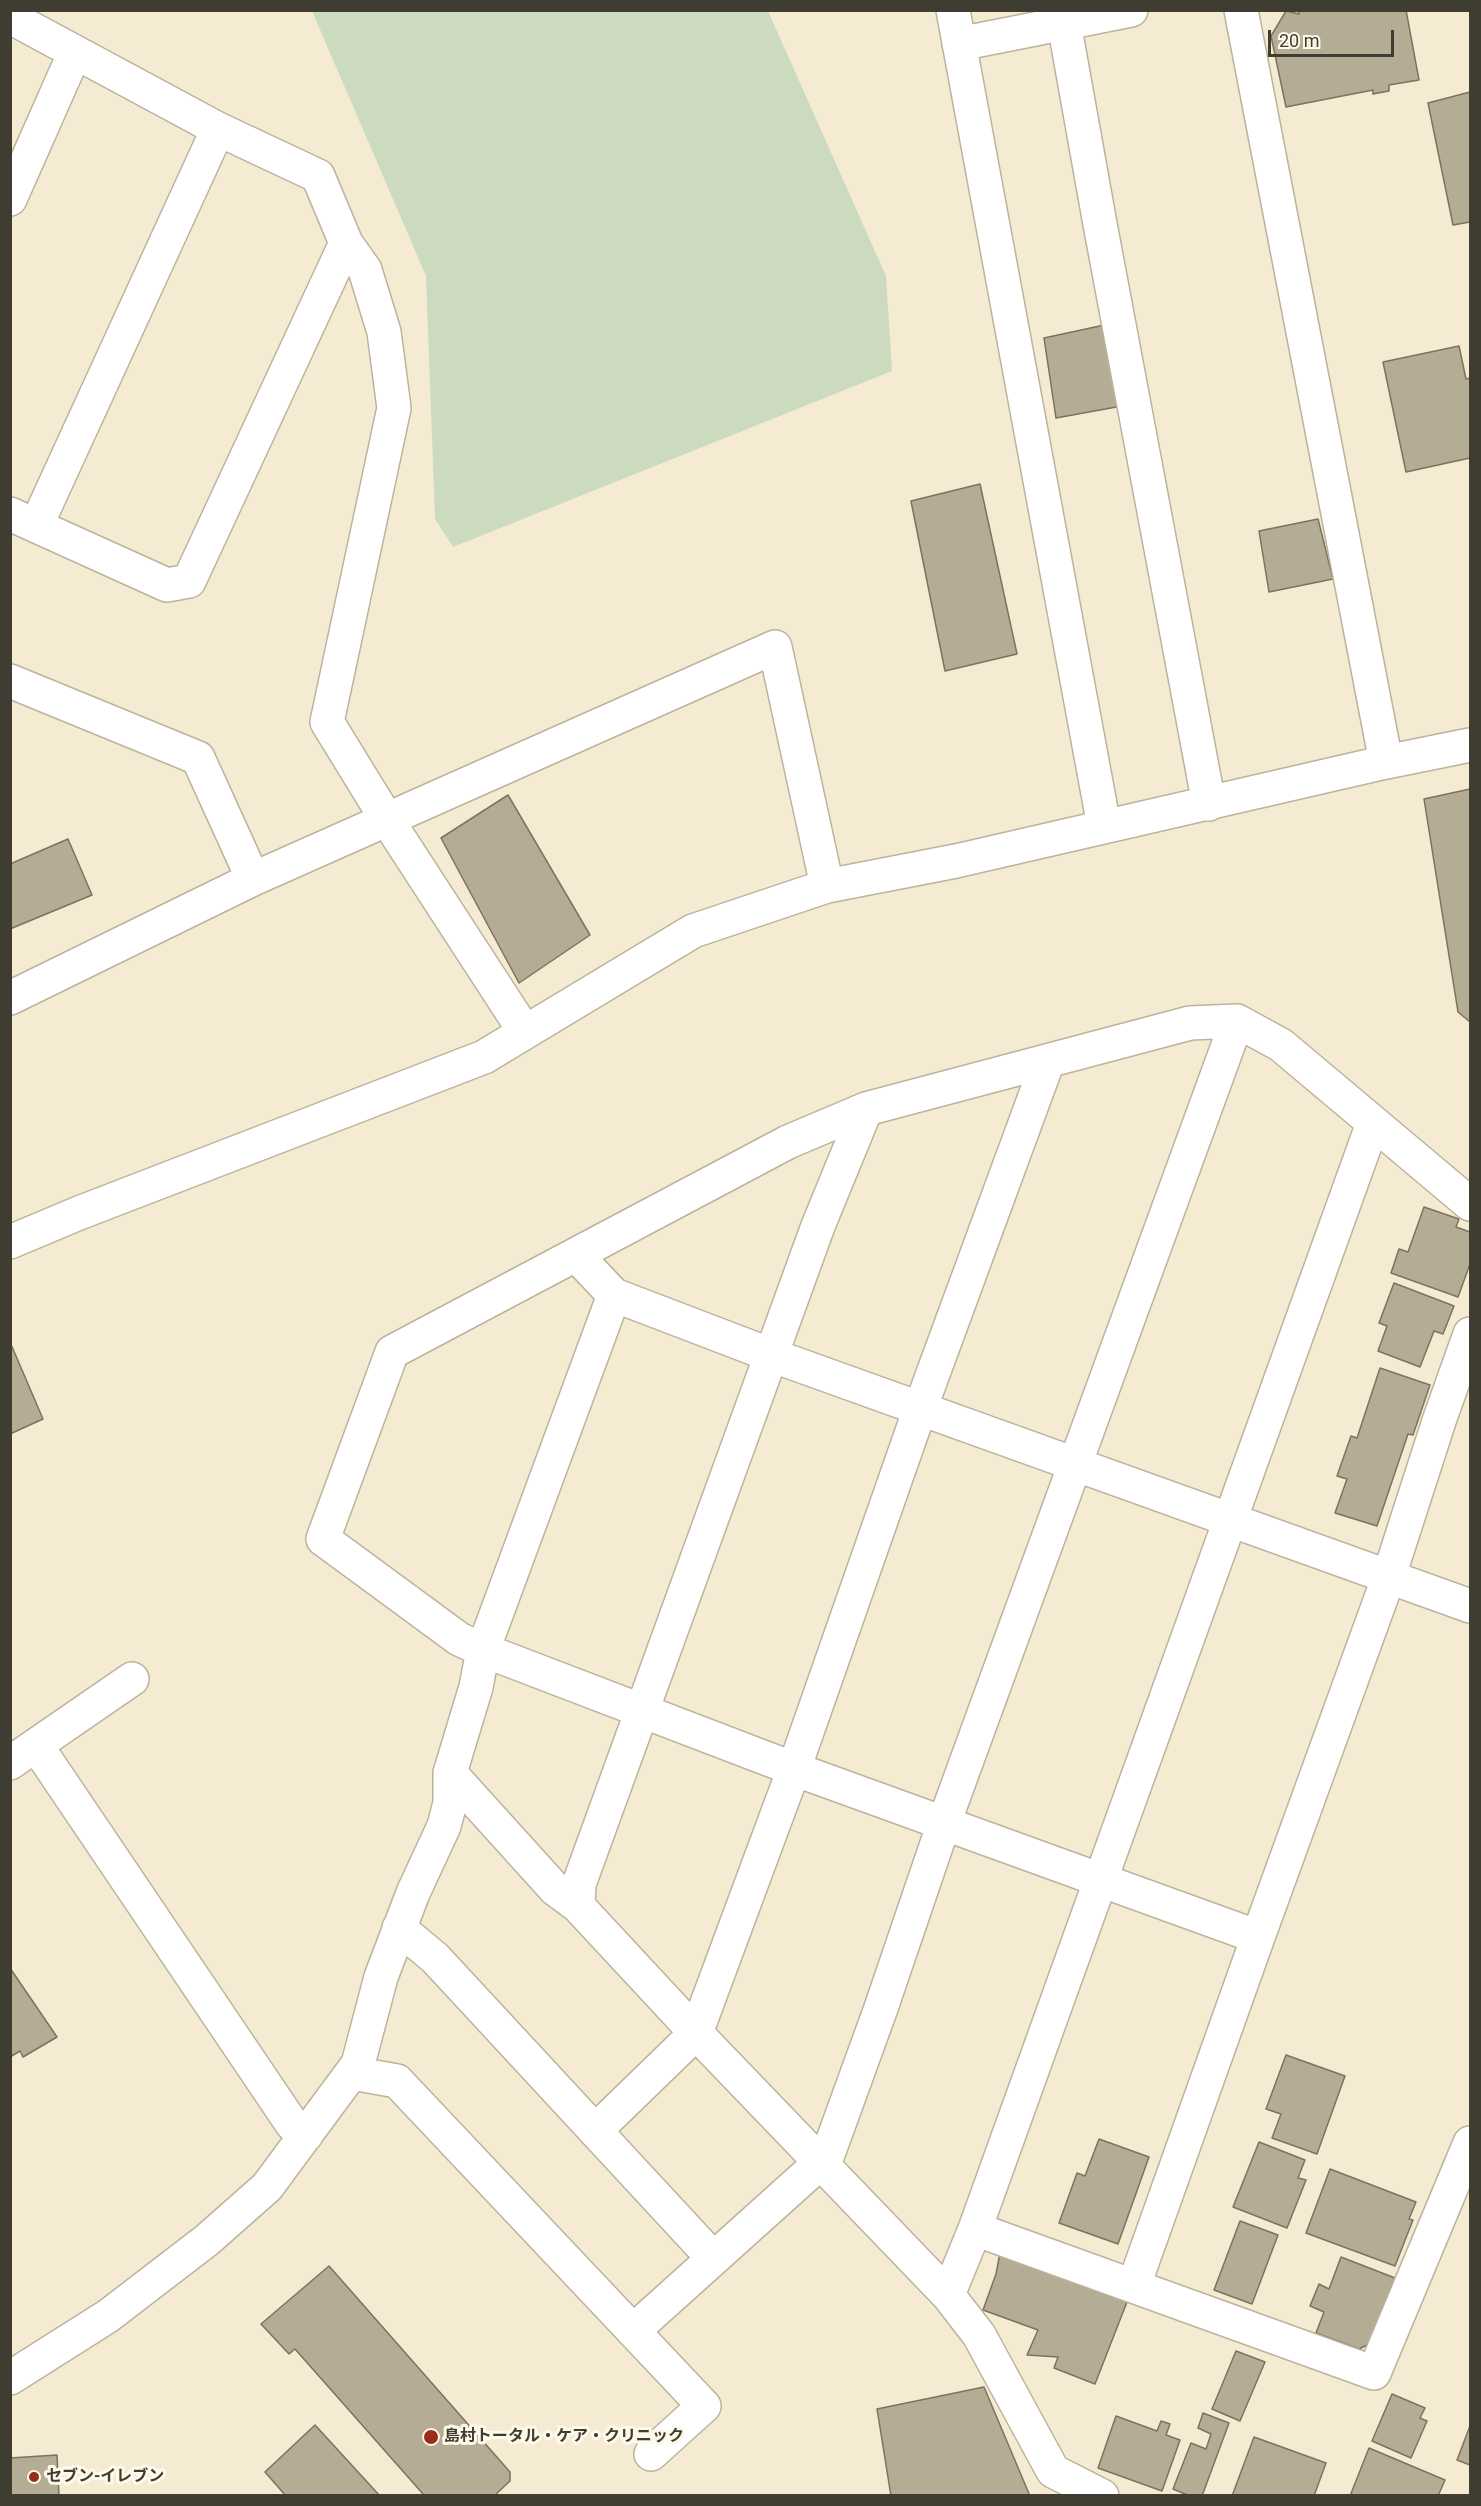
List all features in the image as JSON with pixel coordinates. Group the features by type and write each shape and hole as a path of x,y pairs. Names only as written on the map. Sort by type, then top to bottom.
{"street":[{"path":"953,10 1104,826"},
{"path":"959,44 1131,10"},
{"path":"1241,10 1386,762"},
{"path":"10,17 218,129 318,176 345,243 365,270 384,332 394,408 327,722 386,818 525,1032"},
{"path":"1064,22 1209,804"},
{"path":"10,199 75,52"},
{"path":"218,129 23,520 167,585 189,581 345,243"},
{"path":"10,998 253,879 775,646 827,886"},
{"path":"10,681 198,758 253,879"},
{"path":"10,1242 79,1213 484,1057 693,931 827,886 957,861 1386,762 1470,745"},
{"path":"633,2331 822,2163 881,2008 944,1824 1237,1021"},
{"path":"1258,1937 794,1769 483,1650 459,1639 323,1539 392,1352 788,1142 866,1109 1190,1023 1237,1021 1281,1045 1470,1204"},
{"path":"595,2131 696,2033 794,1769 920,1409 1048,1061"},
{"path":"578,1906 579,1884 818,1226 866,1109"},
{"path":"948,2295 975,2229 1232,1519 1372,1123"},
{"path":"576,1255 614,1295 771,1355 1232,1519 1389,1579 1470,1606"},
{"path":"10,2378 108,2316 207,2240 267,2187 352,2073 363,2048 381,1977 399,1928 444,1826 450,1803 450,1773 476,1687 483,1650 614,1295"},
{"path":"1134,2285 1389,1579 1439,1421 1470,1334"},
{"path":"132,1678 23,1754 292,2124 306,2135"},
{"path":"450,1773 555,1889 578,1906 696,2033 948,2295 979,2335 1053,2471 1102,2496"},
{"path":"399,1928 435,1958 713,2258"},
{"path":"352,2073 397,2081 704,2406 651,2454"},
{"path":"975,2229 1374,2373 1470,2143"}],"green space":[{"path":"312,11 768,11 886,276 892,371 453,547 435,519 426,276"}],"building":[{"path":"1299,10 1406,10 1419,80 1389,85 1389,91 1373,94 1373,90 1286,107 1271,36 1286,11 1299,14"},
{"path":"1470,92 1470,222 1453,225 1428,103"},
{"path":"1109,324 1122,406 1056,418 1044,338"},
{"path":"1459,346 1466,379 1470,378 1470,458 1406,472 1383,362"},
{"path":"980,484 1017,654 945,671 911,501"},
{"path":"1318,519 1333,579 1269,592 1259,531"},
{"path":"1470,789 1470,1022 1458,1012 1424,799"},
{"path":"508,795 590,935 519,983 441,838"},
{"path":"68,839 92,895 10,929 10,864"},
{"path":"1424,1207 1459,1219 1456,1227 1470,1232 1470,1264 1458,1297 1391,1273 1399,1249 1408,1252"},
{"path":"1394,1283 1454,1306 1443,1334 1434,1331 1420,1367 1378,1351 1387,1326 1379,1323"},
{"path":"10,1342 43,1419 10,1434"},
{"path":"1380,1368 1430,1385 1413,1435 1408,1434 1377,1526 1335,1513 1347,1479 1337,1476 1351,1436 1357,1438"},
{"path":"10,1968 57,2037 23,2057 20,2051 10,2057"},
{"path":"1286,2055 1345,2076 1317,2154 1272,2138 1281,2114 1266,2109"},
{"path":"1099,2139 1149,2157 1118,2244 1059,2223 1077,2173 1085,2176"},
{"path":"1259,2142 1305,2160 1298,2178 1306,2180 1287,2228 1233,2207"},
{"path":"1330,2169 1416,2202 1409,2219 1413,2220 1395,2266 1306,2233"},
{"path":"1240,2221 1278,2235 1252,2304 1214,2290"},
{"path":"1000,2253 1127,2302 1095,2384 1054,2368 1058,2357 1027,2355 1038,2330 983,2310 996,2274"},
{"path":"1341,2257 1395,2278 1369,2344 1359,2349 1316,2333 1324,2312 1310,2306 1319,2284 1329,2289"},
{"path":"329,2266 510,2472 510,2481 494,2496 422,2496 423,2494 295,2349 289,2354 261,2324"},
{"path":"1236,2351 1265,2362 1240,2421 1212,2409"},
{"path":"984,2387 1030,2496 891,2496 877,2409"},
{"path":"1392,2394 1425,2408 1420,2418 1427,2421 1411,2458 1372,2441"},
{"path":"1203,2413 1229,2423 1202,2496 1190,2496 1173,2489 1191,2443 1206,2449 1211,2434 1198,2428"},
{"path":"1116,2416 1157,2431 1161,2421 1170,2424 1166,2435 1180,2440 1162,2491 1098,2468"},
{"path":"315,2425 380,2496 286,2496 265,2472"},
{"path":"1470,2426 1470,2465 1457,2460"},
{"path":"1254,2437 1326,2463 1314,2496 1232,2496"},
{"path":"1369,2448 1445,2480 1438,2496 1350,2496"},
{"name":"セブン-イレブン","path":"57,2455 59,2496 10,2496 10,2458"}],"place":[{"name":"島村トータル・ケア・クリニック","path":"431,2437"},
{"name":"セブン-イレブン","path":"34,2477"}]}
